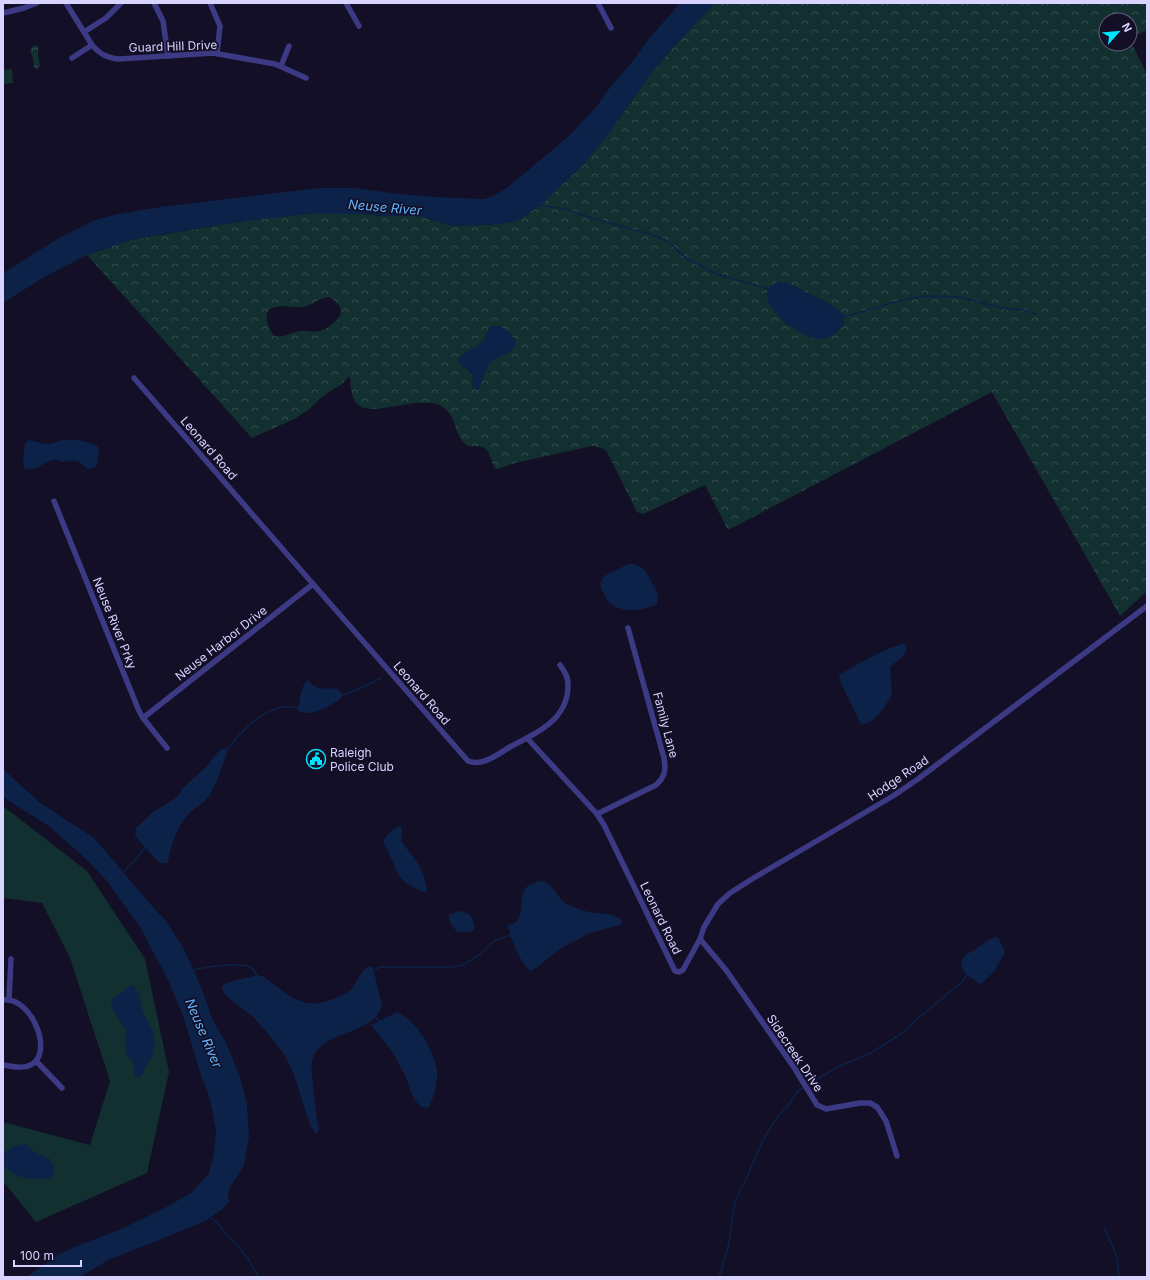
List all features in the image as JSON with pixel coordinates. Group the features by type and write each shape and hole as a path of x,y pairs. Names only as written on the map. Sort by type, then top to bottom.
{"street":[{"path":"3,13 36,3"},
{"name":"Guard Hill Drive","path":"66,3 92,45 101,54 112,58 118,59 217,53 281,66 306,78"},
{"path":"84,32 106,18 121,3"},
{"path":"154,3 163,21 168,56"},
{"path":"210,3 220,26 217,53"},
{"path":"346,3 359,26"},
{"path":"598,3 611,28"},
{"path":"72,58 92,45"},
{"path":"281,66 290,46"},
{"name":"Leonard Road","path":"134,378 468,761 472,763 483,761 527,738 597,814 604,825 675,971"},
{"name":"Neuse River Prky","path":"54,501 111,644 143,718 167,748"},
{"name":"Neuse Harbor Drive","path":"143,718 313,584"},
{"name":"Hodge Road","path":"675,971 679,972 683,970 700,939 704,927 718,904 730,893 893,796 918,779 1147,606"},
{"name":"Family Lane","path":"597,814 656,785 662,780 665,774 666,766 664,758 628,628"},
{"path":"527,738 550,724 560,714 565,703 568,690 567,676 560,665"},
{"name":"Sidecreek Drive","path":"700,939 726,970 795,1069 817,1105 826,1109 860,1103 870,1103 877,1107 884,1115 897,1156"},
{"path":"3,1065 24,1067 32,1064 39,1056 40,1047 40,1040 34,1020 30,1014 22,1005 6,999 11,959"},
{"path":"36,1061 62,1088"}],"green space":[{"path":"715,3 1147,3 1147,30 1138,34 1138,12 1098,12 1098,52 1136,52 1147,74 1147,591 1120,616 992,392 728,530 705,485 643,514 637,512 607,452 602,448 592,446 515,463 498,469 495,468 486,449 480,446 468,446 463,442 450,413 446,409 432,403 409,404 373,409 364,408 355,401 350,378 348,377 342,384 323,396 307,411 294,419 252,438 87,255 130,240 279,216 309,214 363,214 382,216 420,216 455,226 500,224 520,219 688,30","holes":["787,283 830,304 788,325 772,307","329,297 338,304 341,311 339,318 329,327 322,330 300,331 282,336 273,335 267,323 267,314 271,308 279,306 306,306","487,332 507,353 489,363 479,388 472,385 473,375 468,370 461,356 481,344 486,337"]},
{"path":"33,46 38,46 40,66 37,69 34,67 30,50"},
{"path":"12,69 13,83 3,84 3,70"},
{"path":"3,806 87,871 145,959 169,1072 147,1173 36,1222 3,1181 3,1122 90,1145 110,1081 70,958 42,903 3,898"}],"water":[{"name":"Neuse River","path":"680,3 715,3 652,72 610,132 586,162 541,205 520,219 500,224 455,226 420,216 309,214 237,222 130,240 87,255 44,277 3,303 3,273 59,238 95,220 113,215 160,207 319,188 354,188 436,197 483,199 491,197 508,187 569,136 597,106 647,41"},
{"path":"778,282 787,283 830,304 842,313 844,317 844,324 829,338 825,339 814,338 806,335 789,325 775,311 767,296 770,286"},
{"path":"491,326 499,326 506,330 516,343 512,350 494,359 489,364 479,389 477,390 473,388 473,377 471,372 461,366 458,361 462,355 483,341"},
{"path":"29,440 51,444 63,440 77,440 92,444 99,448 97,465 88,469 76,461 63,462 54,460 36,468 24,468 25,443"},
{"path":"629,564 634,564 641,567 646,572 658,594 657,604 639,610 625,610 613,605 607,599 601,586 602,579 611,572"},
{"path":"902,644 906,645 907,650 903,656 890,667 892,695 875,718 866,724 861,724 840,681 839,675 878,654"},
{"path":"307,680 318,688 337,689 342,693 341,698 314,712 302,713 298,711 302,691"},
{"path":"222,749 227,749 227,753 212,791 206,800 187,815 173,840 168,862 160,863 137,838 135,835 136,828 153,812 177,797 183,788 207,766"},
{"name":"Neuse River","path":"3,769 39,802 94,838 166,921 184,949 203,992 212,1018 227,1045 240,1077 247,1104 249,1136 245,1161 242,1169 229,1189 229,1202 221,1210 205,1221 108,1260 80,1277 27,1277 56,1256 74,1247 125,1227 161,1210 191,1193 209,1173 214,1152 216,1131 210,1099 183,1016 169,982 139,925 106,880 86,859 49,826 3,796"},
{"path":"398,827 401,827 401,841 419,865 424,876 427,890 425,892 414,888 401,878 383,842 389,833"},
{"path":"539,881 548,883 567,904 588,912 618,917 622,924 588,934 560,949 530,971 516,950 508,925 514,924 519,916 523,893 526,887"},
{"path":"459,911 468,914 472,918 475,928 471,932 458,932 451,924 449,915"},
{"path":"998,937 1005,952 994,972 981,984 966,974 961,962 964,956 989,940"},
{"path":"369,966 373,968 382,1005 378,1014 370,1022 328,1041 320,1047 314,1055 312,1073 315,1108 319,1130 315,1133 310,1125 294,1075 284,1054 253,1017 225,995 222,988 224,984 258,975 264,977 295,999 303,1002 321,1003 343,995 350,990 363,971"},
{"path":"132,985 139,994 143,1013 153,1031 155,1045 152,1057 142,1075 139,1077 136,1077 133,1062 127,1054 125,1030 112,1006 114,998"},
{"path":"397,1012 411,1022 423,1036 435,1062 437,1070 436,1084 429,1107 424,1108 417,1103 411,1093 406,1077 392,1051 371,1025"},
{"path":"24,1144 37,1154 49,1158 54,1169 51,1177 47,1179 31,1179 10,1172 6,1168 3,1158 5,1152 10,1148"}],"waterway":[{"path":"541,203 541,205 568,210 650,234 667,241 685,257 714,273 768,289"},
{"path":"844,317 891,303 924,296 959,297 1007,309 1024,310 1036,314"},
{"path":"341,696 381,678"},
{"path":"226,750 251,724 265,713 282,707 300,707"},
{"path":"122,874 146,847"},
{"path":"373,971 380,967 451,967 463,965 479,955 494,941 510,935"},
{"path":"193,970 213,966 238,965 250,967 255,971 257,976"},
{"path":"718,1277 721,1272 729,1243 735,1201 764,1138 776,1119 787,1107 797,1092 837,1067 871,1053 902,1033 962,982 967,975"},
{"path":"375,1017 379,1021"},
{"path":"209,1216 248,1258 259,1277"},
{"path":"1104,1227 1117,1257 1119,1277"}],"place":[{"name":"Raleigh Police Club","path":"316,759"}]}
